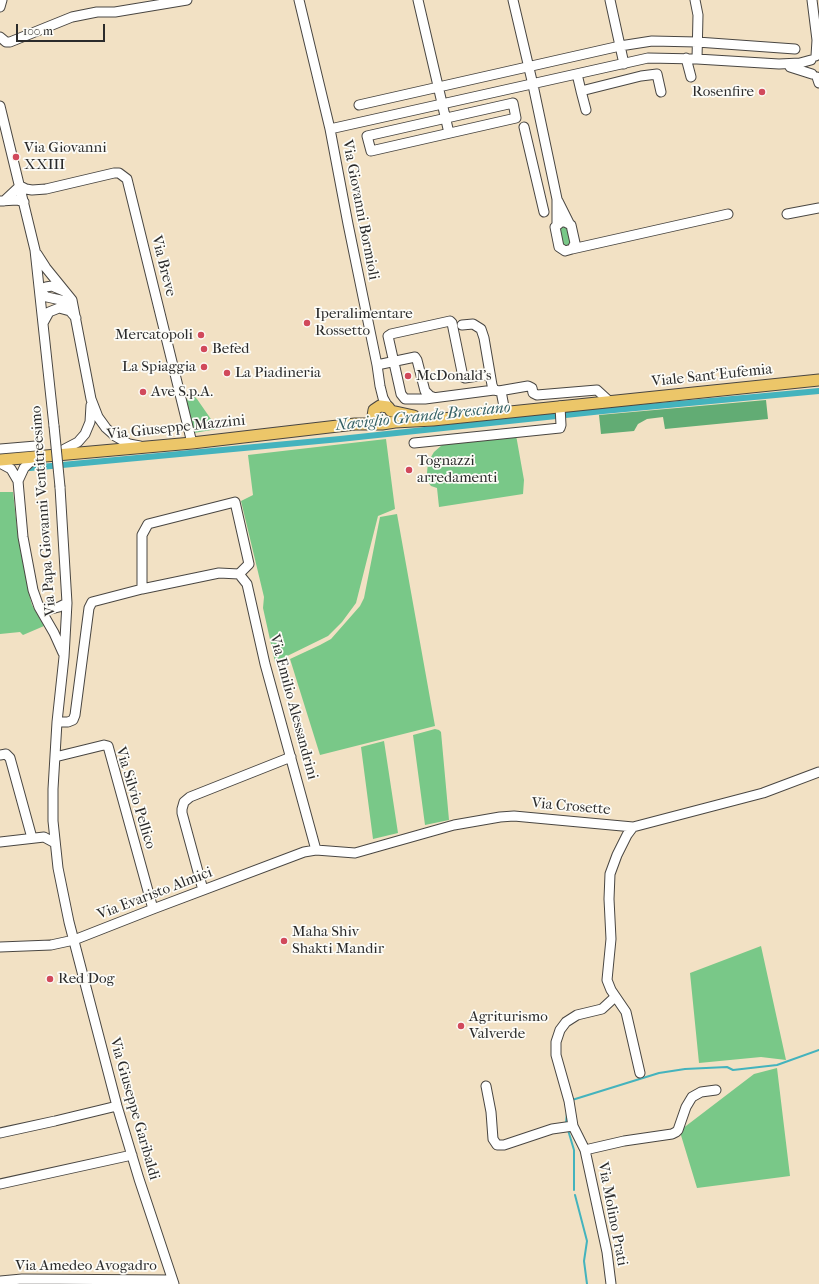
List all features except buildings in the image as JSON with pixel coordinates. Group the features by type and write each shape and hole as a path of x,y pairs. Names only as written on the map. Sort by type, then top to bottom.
{"main road":[{"name":"Viale Sant'Eufemia","path":"383,423 419,421 505,412 560,409 609,401 819,380"},
{"name":"Viale Sant'Eufemia","path":"375,411 380,406 409,416 462,416"},
{"path":"375,411 375,420 383,423 391,417 390,409"},
{"name":"Via Giuseppe Mazzini","path":"355,424 375,411"},
{"name":"Via Giuseppe Mazzini","path":"0,462 47,456 192,443 355,424 383,423"}],"street":[{"path":"0,7 2,0"},
{"path":"0,36 6,42 10,42 72,17 97,12 115,12 187,0"},
{"path":"299,0 330,128"},
{"path":"418,0 449,133"},
{"path":"513,0 557,199 557,224 555,230 559,247 565,251 577,246 728,214"},
{"path":"610,0 624,64"},
{"path":"694,0 698,16 697,59"},
{"path":"812,0 817,21 818,42 815,57 809,67 817,78"},
{"path":"359,105 652,40 795,49"},
{"path":"755,63 756,46"},
{"name":"Via Giovanni Bormioli","path":"380,386 330,128 442,103 533,85 648,58 686,58 778,64 800,63 815,57"},
{"path":"686,58 691,77"},
{"name":"Via Giovanni Bormioli","path":"778,64 817,78"},
{"path":"577,74 586,110"},
{"path":"581,91 641,76 656,74 661,92"},
{"name":"Via Giovanni Bormioli","path":"513,103 516,118 449,133 371,151 367,136 513,103"},
{"name":"Via Papa Giovanni Ventitreesimo","path":"0,106 35,250 60,487 67,603 53,789 54,828 60,884 74,940"},
{"path":"524,127 544,212"},
{"path":"534,169 549,165"},
{"name":"Via Breve","path":"46,189 114,173 119,173 127,179 192,443"},
{"path":"2,201 20,186 32,190 46,189"},
{"path":"2,201 17,200 24,202 28,198 46,189"},
{"path":"557,199 571,225 577,246"},
{"path":"787,214 819,208"},
{"path":"557,224 561,222 569,223"},
{"path":"35,250 46,268 72,300 91,399 98,417 108,430 115,436 129,444 146,447"},
{"path":"66,293 52,286 46,287 40,291 47,297 65,301 75,315"},
{"path":"43,323 49,312 59,308 70,311 75,315"},
{"path":"490,374 465,378 463,377 452,323 448,320 389,334 388,338 402,396 405,399 425,399 528,386 532,388 533,393 537,395 597,390 600,391 609,401"},
{"path":"462,325 473,324 481,329 484,338 492,385 498,390 505,412"},
{"path":"377,365 414,357 416,358 425,391 433,398"},
{"path":"380,386 383,398 390,409"},
{"path":"375,411 379,398 380,386"},
{"path":"417,399 421,397 425,391"},
{"path":"18,480 24,468 35,459 72,446 85,434 90,422 91,399"},
{"path":"414,443 558,428 561,426 560,409"},
{"path":"0,449 36,446"},
{"path":"0,462 11,469 18,480 20,515 33,590 39,606 54,633 64,657"},
{"path":"57,722 68,722 72,720 75,715 90,605 94,601 142,589 219,573 239,574 248,564 235,502 148,524 142,537 142,589"},
{"name":"Via Emilio Alessandrini","path":"239,574 247,584 265,664 316,850"},
{"path":"39,606 51,609 67,603"},
{"name":"Via Silvio Pellico","path":"55,757 104,744 109,748 153,909"},
{"path":"0,755 6,754 10,758 32,838"},
{"path":"203,890 182,813 182,805 190,797 291,757"},
{"name":"Via Crosette","path":"316,850 355,852 454,825 500,817 514,816 633,827 763,793 819,772"},
{"path":"633,827 626,835 616,855 610,874 609,899 611,939 607,980 615,997 626,1012 640,1073"},
{"path":"44,837 54,828"},
{"path":"0,842 44,837 55,842"},
{"name":"Via Evaristo Almici","path":"0,947 51,945 74,940 290,856 316,850"},
{"name":"Via Giuseppe Garibaldi","path":"74,940 117,1106 173,1282"},
{"name":"Via Molino Prati","path":"611,1284 607,1252 585,1150 573,1126 569,1102 556,1055 556,1042 560,1030 566,1022 577,1015 602,1009 615,997"},
{"path":"486,1086 491,1112 493,1139 497,1145 504,1146 552,1129 573,1126"},
{"name":"Via Molino Prati","path":"585,1150 624,1141 672,1134 678,1130 686,1107 692,1097 700,1092 716,1090"},
{"path":"0,1132 62,1120 117,1106"},
{"path":"0,1184 132,1155"},
{"name":"Via Amedeo Avogadro","path":"0,1281 173,1282"}],"green space":[{"path":"561,226 567,226 571,244 567,247 562,244 559,231"},
{"path":"194,396 215,425 218,428 223,428 194,433 185,401"},
{"path":"766,400 768,419 665,429 663,417 647,419 638,424 634,431 601,434 599,415"},
{"path":"516,435 524,480 523,494 439,507 437,488 431,486 428,482 427,473 428,462 434,452 442,445 453,441"},
{"path":"386,439 395,509 378,516 356,603 342,622 328,636 275,662 263,608 264,597 241,501 253,495 248,455"},
{"path":"0,492 13,492 18,536 29,594 32,605 44,626 23,635 20,632 0,634"},
{"path":"397,514 435,726 320,755 290,659 331,639 360,606 364,598 380,517"},
{"path":"435,729 441,732 449,820 425,825 413,735"},
{"path":"384,741 398,833 373,839 361,747"},
{"path":"761,946 786,1060 761,1057 699,1063 690,973"},
{"path":"777,1068 790,1176 697,1188 680,1132 682,1129 754,1074"}],"waterway":[{"name":"Naviglio Grande Bresciano","path":"30,468 340,439 603,411 819,391"},
{"path":"572,1100 659,1073 685,1069 727,1067 733,1070 777,1065 819,1050"},
{"path":"566,1124 567,1112"},
{"path":"568,1130 574,1150 574,1190"},
{"path":"575,1195 587,1241 584,1261 587,1284"}],"place":[{"name":"Rosenfire","path":"762,92"},
{"name":"Via Giovanni XXIII","path":"16,157"},
{"name":"Iperalimentare Rossetto","path":"307,323"},
{"name":"Mercatopoli","path":"201,335"},
{"name":"Befed","path":"204,349"},
{"name":"La Spiaggia","path":"204,367"},
{"name":"La Piadineria","path":"227,373"},
{"name":"McDonald's","path":"408,376"},
{"name":"Ave S.p.A.","path":"143,392"},
{"name":"Tognazzi arredamenti","path":"409,470"},
{"name":"Maha Shiv Shakti Mandir","path":"284,941"},
{"name":"Red Dog","path":"50,979"},
{"name":"Agriturismo Valverde","path":"461,1026"}]}
